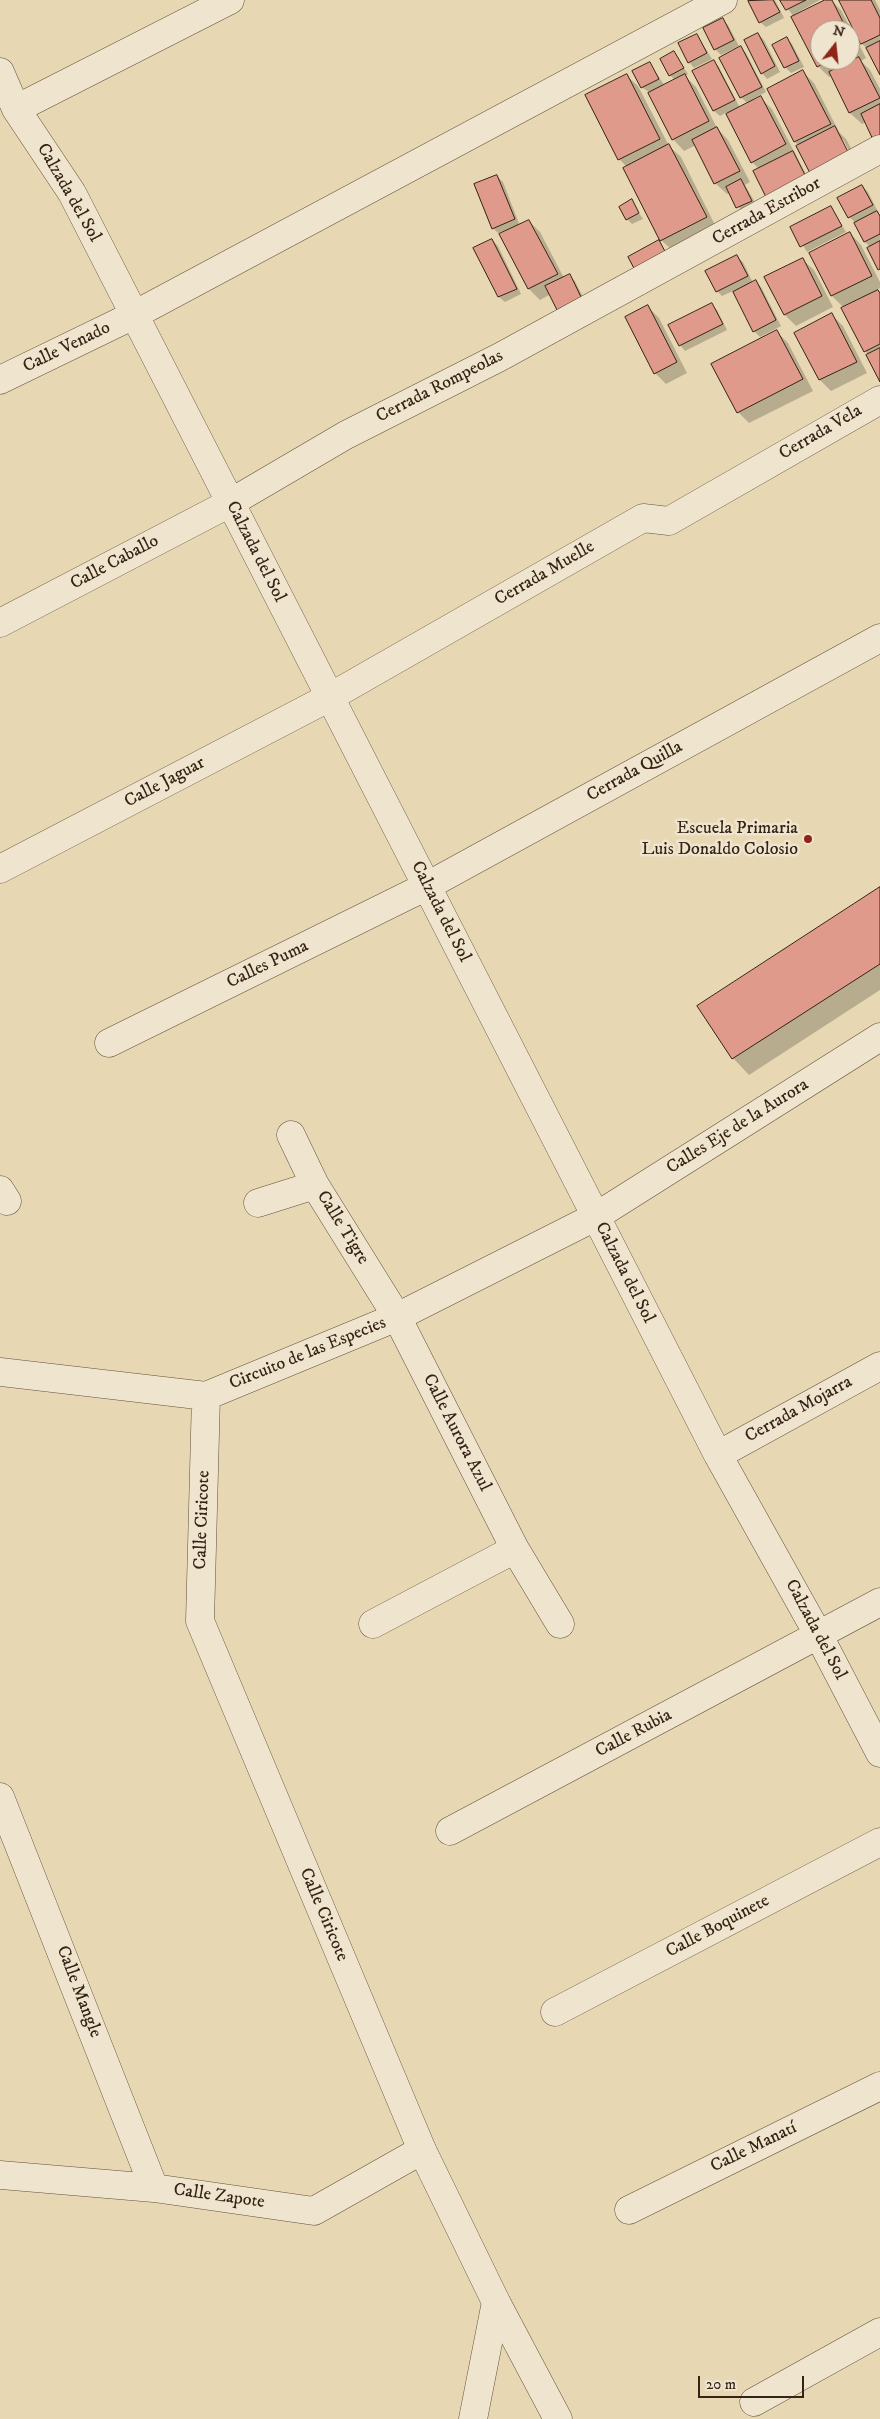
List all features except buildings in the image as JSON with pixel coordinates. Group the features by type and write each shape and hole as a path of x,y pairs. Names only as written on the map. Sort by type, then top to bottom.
{"street":[{"path":"16,109 230,0"},
{"name":"Calle Venado","path":"0,380 134,315 723,0"},
{"name":"Calzada del Sol","path":"0,72 16,109 72,193 718,1455 819,1636 880,1753"},
{"name":"Cerrada Estribor","path":"653,274 880,149"},
{"name":"Cerrada Rompeolas","path":"230,503 346,435 500,356 653,274"},
{"name":"Cerrada Vela","path":"762,467 880,400"},
{"name":"Cerrada Muelle","path":"330,697 643,518 669,521 762,467"},
{"name":"Calle Caballo","path":"0,623 230,503"},
{"name":"Cerrada Quilla","path":"427,886 880,638"},
{"name":"Calle Jaguar","path":"0,870 330,697"},
{"name":"Calles Puma","path":"109,1043 427,886"},
{"name":"Calles Eje de la Aurora","path":"595,1217 880,1037"},
{"name":"Calle Tigre","path":"292,1135 315,1185 398,1317"},
{"path":"258,1203 315,1185"},
{"path":"0,1190 7,1201 0,1200"},
{"name":"Circuito de las Especies","path":"0,1372 206,1396 398,1317 595,1217"},
{"name":"Calle Aurora Azul","path":"398,1317 515,1549 560,1624"},
{"name":"Cerrada Mojarra","path":"718,1455 880,1366"},
{"name":"Calle Ciricote","path":"206,1396 200,1621 422,2150 496,2302 558,2419"},
{"path":"373,1624 515,1549"},
{"name":"Calle Rubia","path":"450,1831 880,1602"},
{"name":"Calle Mangle","path":"0,1797 154,2188"},
{"name":"Calle Boquinete","path":"555,2012 880,1842"},
{"name":"Calle Manatí","path":"628,2210 880,2086"},
{"name":"Calle Zapote","path":"0,2175 154,2188 314,2211 422,2150"},
{"path":"473,2419 496,2302"},
{"path":"754,2402 880,2332"}],"place":[{"name":"Escuela Primaria Luis Donaldo Colosio","path":"808,839"}]}
